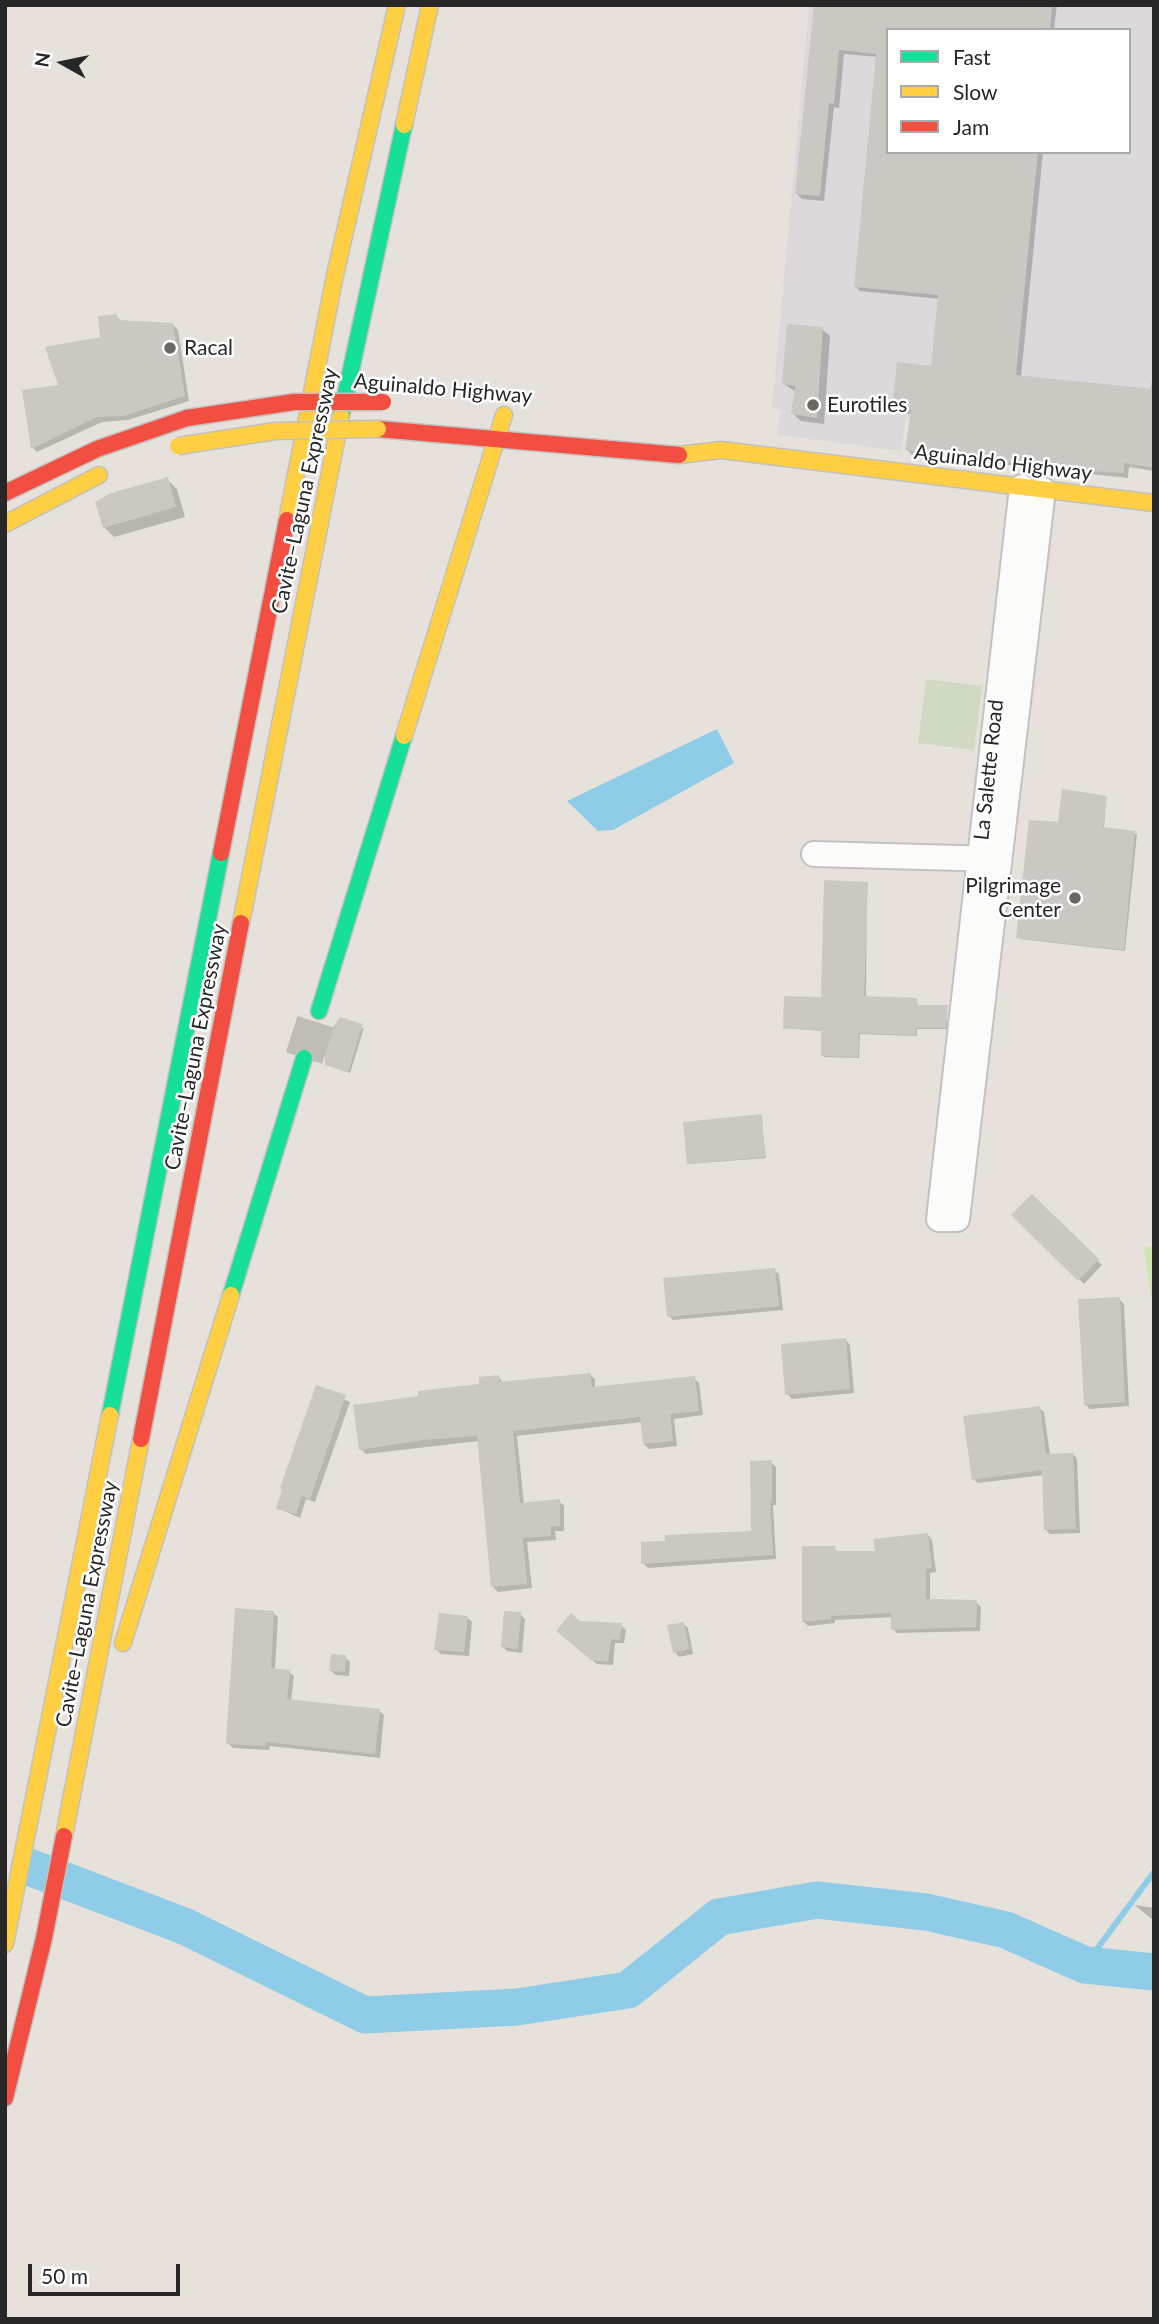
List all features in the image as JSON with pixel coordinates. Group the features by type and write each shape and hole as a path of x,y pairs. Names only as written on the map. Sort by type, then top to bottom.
{"main road":[{"name":"Cavite–Laguna Expressway","path":"7,1937 334,275 397,5"},
{"name":"Cavite–Laguna Expressway","path":"5,2098 44,1938 326,487 430,5"},
{"path":"334,275 365,69"},
{"name":"Aguinaldo Highway","path":"5,493 97,449 187,418 295,402 388,402"},
{"path":"319,1011 504,415"},
{"name":"Aguinaldo Highway","path":"172,448 275,431 378,429 497,437 668,456 721,450"},
{"name":"Aguinaldo Highway","path":"684,437 721,450 1154,503"},
{"path":"5,524 117,467"},
{"path":"64,1832 304,1058"}],"street":[{"name":"La Salette Road","path":"948,1219 1032,489"},
{"path":"814,854 989,859"}],"shaded area":[{"name":"Eurotiles","path":"809,5 1154,5 1154,414 906,419 901,451 778,435 780,410 772,408"}],"green space":[{"path":"926,679 982,686 974,750 918,743"},
{"path":"1154,1246 1154,1298 1151,1298 1144,1248"}],"water":[{"path":"717,729 734,763 613,830 598,831 567,801"}],"building":[{"path":"814,5 1052,5 1050,28 886,28 886,154 1038,154 1016,375 1154,389 1154,468 1124,463 1124,473 1072,470 905,450 911,410 892,410 897,362 931,366 938,295 854,287 876,54 839,50 834,104 829,103 820,196 795,194"},
{"path":"117,314 118,320 173,323 185,396 123,416 97,417 31,449 22,390 58,385 45,347 100,337 98,316"},
{"path":"787,324 823,327 817,418 791,414 795,386 782,384"},
{"path":"168,477 176,507 103,528 95,502 111,493"},
{"name":"Pilgrimage Center","path":"1062,789 1107,796 1103,827 1135,831 1124,950 1016,938 1029,820 1058,822"},
{"path":"824,880 868,882 864,996 917,998 917,1005 948,1005 946,1028 916,1028 916,1035 859,1033 858,1057 821,1056 821,1030 783,1029 784,996 821,997"},
{"path":"298,1015 303,1025 313,1032 323,1032 333,1027 340,1017 363,1024 348,1072 325,1065 325,1053 320,1044 311,1037 300,1037 289,1042"},
{"path":"762,1114 765,1157 687,1164 683,1122"},
{"path":"1032,1194 1099,1259 1078,1281 1011,1215"},
{"path":"775,1268 779,1306 667,1317 663,1278"},
{"path":"1120,1297 1125,1402 1084,1405 1078,1299"},
{"path":"846,1338 850,1389 785,1395 781,1344"},
{"path":"590,1373 592,1387 695,1376 699,1411 670,1414 673,1441 643,1444 640,1417 513,1431 520,1503 560,1499 560,1526 551,1526 551,1536 523,1538 527,1584 491,1587 477,1436 423,1440 359,1450 353,1405 418,1396 418,1391 479,1384 479,1377 499,1375 499,1382"},
{"path":"316,1385 346,1395 310,1499 302,1496 296,1514 276,1509 282,1489 280,1488"},
{"path":"1040,1406 1046,1454 1073,1453 1076,1529 1044,1530 1042,1470 972,1480 963,1416"},
{"path":"772,1460 770,1501 773,1555 641,1564 641,1542 665,1541 665,1535 751,1531 750,1461"},
{"path":"928,1533 932,1568 926,1569 926,1599 977,1600 976,1627 891,1630 891,1613 831,1616 831,1619 802,1622 802,1546 835,1546 835,1551 875,1551 873,1539"},
{"path":"235,1608 274,1611 271,1668 290,1670 287,1699 380,1709 375,1754 266,1742 265,1746 226,1744"},
{"path":"504,1611 521,1612 518,1649 501,1647"},
{"path":"439,1613 468,1616 464,1652 434,1650"},
{"path":"571,1613 580,1621 622,1623 620,1640 611,1639 608,1662 591,1660 556,1631"},
{"path":"684,1622 689,1649 673,1653 667,1625"},
{"path":"331,1654 346,1655 345,1672 329,1671"}],"waterway":[{"path":"29,1867 184,1926 365,2015 517,2007 628,1990 719,1917 817,1900 926,1912 1006,1930 1085,1965 1154,1972"},
{"path":"1085,1965 1154,1872"}],"tunnel":[{"path":"304,1058 319,1011"}],"traffic: fast":[{"path":"341,416 404,125"},
{"path":"319,1011 404,736"},
{"path":"110,1415 221,853"},
{"path":"231,1295 304,1058"}],"traffic: slow":[{"path":"287,520 335,275 397,5"},
{"path":"404,125 430,5"},
{"path":"404,736 504,415"},
{"path":"241,923 341,416"},
{"path":"178,446 276,431 378,429"},
{"path":"679,455 721,450 1154,503"},
{"path":"5,524 99,475"},
{"path":"123,1643 231,1295"},
{"path":"5,1944 110,1415"},
{"path":"64,1836 141,1439"}],"traffic: jam":[{"path":"187,418 294,402 383,402"},
{"path":"5,493 97,449 187,418"},
{"path":"378,429 679,455"},
{"path":"221,853 287,520"},
{"path":"141,1439 241,923"},
{"path":"5,2098 44,1938 64,1836"}],"place":[{"name":"Racal","path":"170,348"},
{"name":"Eurotiles","path":"813,405"},
{"name":"Pilgrimage Center","path":"1075,898"}]}
